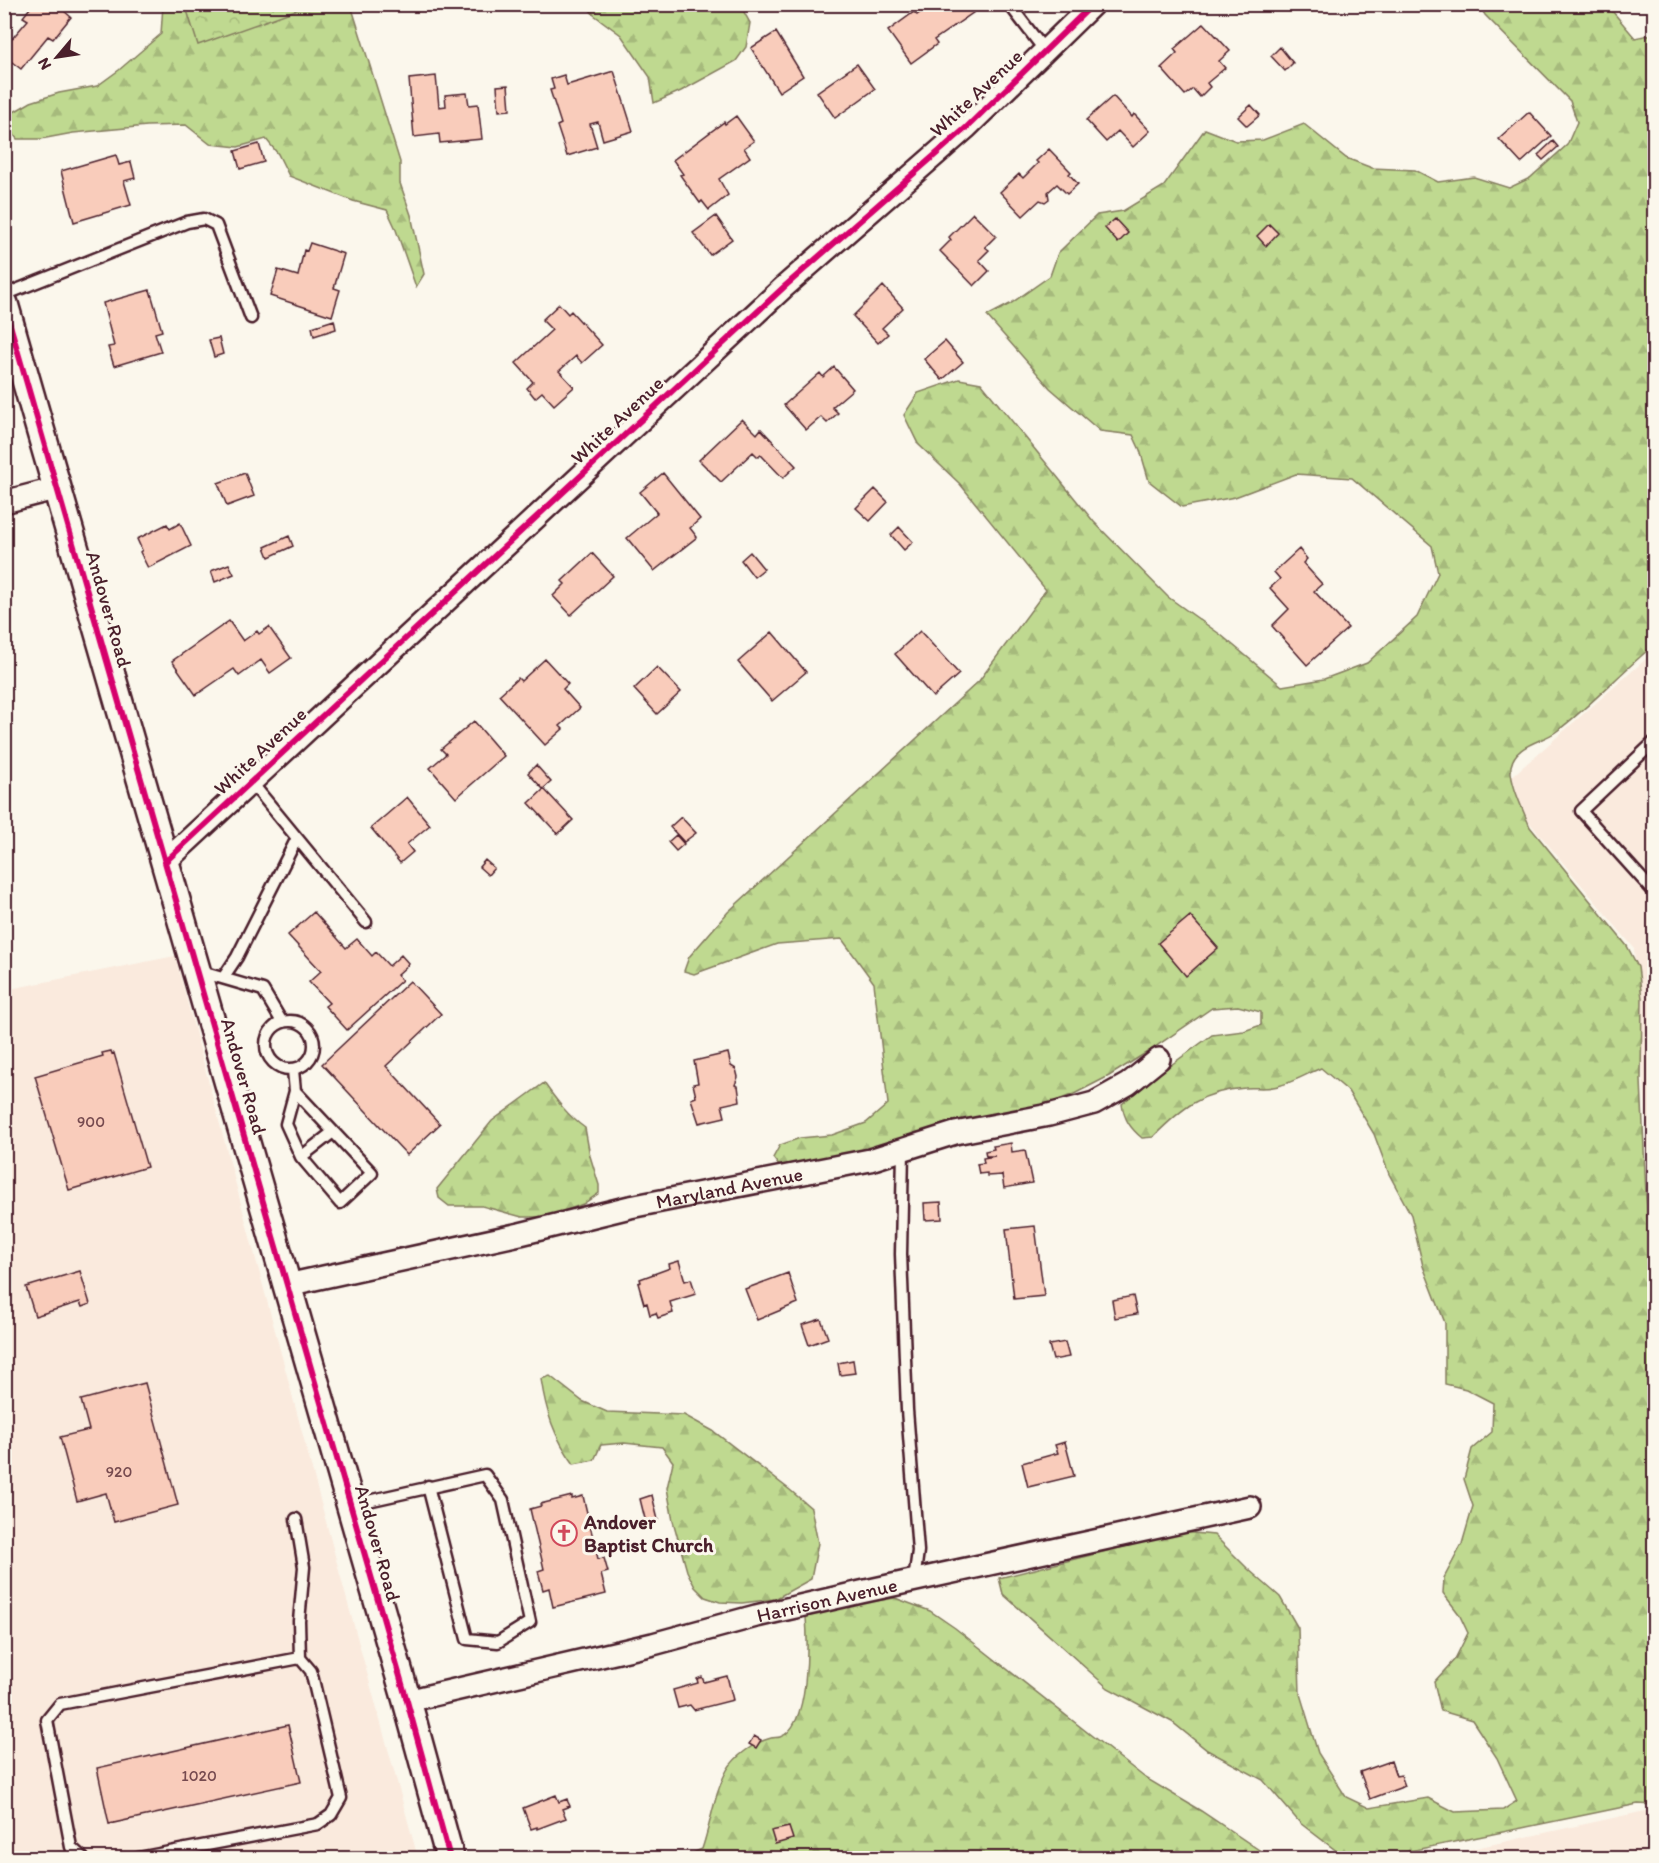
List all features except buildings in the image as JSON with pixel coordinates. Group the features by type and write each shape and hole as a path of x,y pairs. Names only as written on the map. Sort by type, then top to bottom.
{"street":[{"name":"White Avenue","path":"165,862 784,288 967,127 1093,4"},
{"name":"Andover Road","path":"4,303 407,1701 450,1858"},
{"path":"4,502 58,488"},
{"name":"Maryland Avenue","path":"287,1285 520,1234 630,1206 715,1192 870,1160 955,1133 1008,1124 1094,1103 1128,1084 1159,1059"},
{"name":"Harrison Avenue","path":"407,1701 653,1644 756,1616 1250,1507"}],"lane":[{"path":"1009,4 1044,51"},
{"path":"4,296 187,222 204,219 216,225 251,318"},
{"path":"1654,742 1581,811 1654,891"},
{"path":"251,782 366,922"},
{"path":"223,978 237,957 297,838"},
{"path":"196,971 263,990 282,1022"},
{"path":"293,1021 304,1025 312,1034 315,1045 307,1063 293,1070 277,1065 267,1053 266,1041 269,1034 282,1022 293,1021"},
{"path":"293,1070 295,1091 286,1124 301,1157 340,1203 372,1173 295,1091"},
{"path":"301,1157 333,1132"},
{"path":"903,1149 901,1254 907,1410 918,1551 914,1582"},
{"path":"350,1505 428,1486 485,1475 503,1500 531,1622 498,1642 467,1639 428,1486"},
{"path":"138,1858 318,1824 331,1815 341,1798 310,1671 300,1659 299,1621 304,1567 296,1519"},
{"path":"83,1858 71,1847 47,1719 60,1704 300,1659"}],"shaded area":[{"path":"1654,652 1654,1223 1634,948 1500,787"},
{"path":"175,956 418,1858 5,1858 5,990"},
{"path":"1654,1809 1654,1858 1430,1858"}],"green space":[{"path":"185,4 310,4 310,5 198,45"},
{"path":"660,4 740,5 750,23 746,47 736,61 654,103 650,77 621,35 594,15 586,5 646,5 649,7"},
{"path":"163,5 351,5 400,162 400,183 411,215 424,274 416,287 387,210 353,201 289,176 278,154 266,139 238,147 210,144 186,125 147,126 73,133 41,139 17,139 10,129 12,113 31,102 59,93 97,86 161,34"},
{"path":"1479,5 1607,5 1635,38 1654,34 1654,645 1570,721 1551,735 1530,744 1518,753 1511,766 1511,773 1530,827 1627,946 1638,967 1642,998 1641,1080 1654,1312 1654,1805 1638,1804 1376,1858 1357,1858 1342,1855 1300,1823 1263,1780 1207,1750 1172,1722 1108,1688 1003,1594 999,1578 1183,1532 1214,1535 1280,1597 1298,1628 1300,1694 1318,1753 1346,1797 1369,1808 1428,1798 1455,1812 1503,1810 1517,1801 1497,1758 1472,1720 1441,1711 1434,1682 1455,1659 1468,1633 1459,1614 1443,1593 1444,1578 1462,1544 1473,1506 1464,1479 1472,1449 1492,1432 1493,1403 1466,1389 1445,1384 1445,1323 1423,1266 1411,1215 1389,1174 1374,1134 1348,1091 1321,1068 1279,1086 1230,1090 1205,1097 1184,1110 1153,1137 1142,1138 1128,1123 1122,1104 1145,1084 1212,1035 1244,1031 1261,1025 1261,1012 1238,1006 1212,1008 1109,1076 1074,1094 1030,1111 923,1132 883,1148 796,1170 780,1167 773,1158 780,1145 800,1138 832,1135 866,1123 888,1104 874,983 842,939 777,944 694,974 684,971 689,957 728,912 979,681 1046,590 960,484 918,444 904,415 918,393 959,379 981,383 1094,522 1168,597 1221,635 1282,686 1324,679 1367,663 1417,617 1438,573 1432,546 1352,478 1296,474 1235,497 1182,507 1149,481 1133,435 1100,431 1050,388 987,316 1010,304 1050,276 1058,253 1097,215 1123,211 1164,186 1205,129 1236,141 1263,140 1304,124 1346,158 1372,168 1415,170 1438,182 1474,177 1509,188 1530,178 1567,145 1577,122 1570,101 1485,15"},
{"path":"544,1083 568,1113 585,1128 599,1193 583,1204 549,1217 522,1217 482,1206 449,1206 439,1198 437,1189 492,1121"},
{"path":"550,1376 582,1401 607,1412 684,1415 713,1431 790,1490 811,1508 818,1543 811,1579 775,1599 742,1603 720,1602 705,1597 695,1587 687,1571 673,1521 667,1488 673,1462 662,1447 624,1443 601,1445 594,1460 574,1464 556,1434 545,1402 541,1379"},
{"path":"895,1598 930,1611 955,1628 1144,1777 1201,1811 1268,1858 682,1858 702,1849 719,1789 731,1765 752,1746 780,1737 790,1730 797,1718 802,1701 807,1664 806,1617 840,1606"}],"cycle path":[{"path":"165,862 784,287 967,127 1093,4"},
{"path":"4,304 407,1701 450,1858"}],"place":[{"name":"Andover Baptist Church","path":"564,1533"}]}
